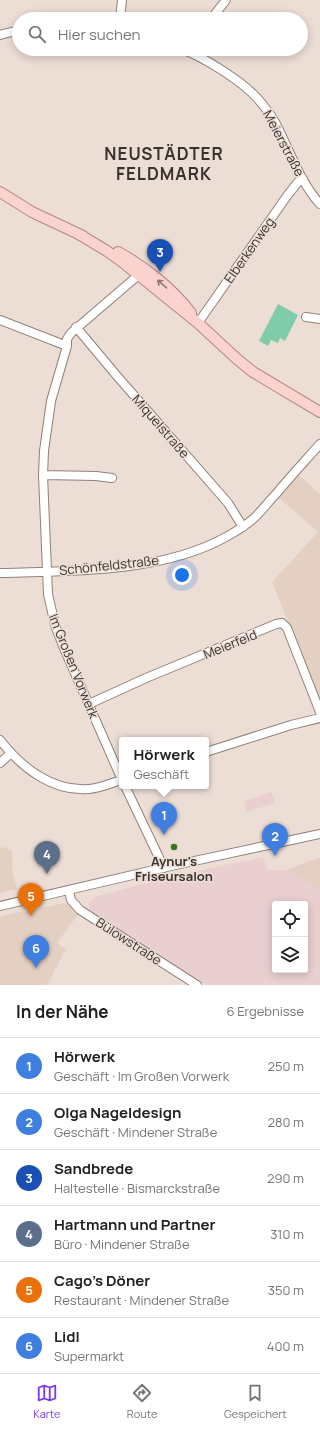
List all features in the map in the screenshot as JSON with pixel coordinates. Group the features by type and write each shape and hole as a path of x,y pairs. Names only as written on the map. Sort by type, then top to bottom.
{"main road":[{"path":"0,192 32,212 77,233 142,272 232,355 253,372 320,412"}],"street":[{"path":"121,12 122,0"},
{"path":"217,12 226,0"},
{"path":"0,35 12,32"},
{"name":"Meierstraße","path":"197,56 215,66 250,92 269,112 303,179 320,204"},
{"name":"Elberkenweg","path":"198,323 287,196 298,182 303,179"},
{"path":"76,327 142,272"},
{"path":"306,317 320,318"},
{"path":"0,320 67,346"},
{"name":"Im Großen Vorwerk","path":"76,327 72,340 67,346 51,401 44,451 43,475 48,594 55,625 119,773"},
{"name":"Miquelstraße","path":"76,327 228,503 243,527"},
{"name":"Schönfeldstraße","path":"0,573 98,569 176,558 193,552 215,543 243,527 254,518 320,444"},
{"path":"43,475 96,476 112,478"},
{"name":"Meierfeld","path":"89,704 146,678 276,624 282,623 287,628 320,712"},
{"path":"209,751 291,725 320,718"},
{"path":"0,740 11,753 37,775 48,782 60,786 91,789 119,781"},
{"path":"0,763 11,753"},
{"path":"126,789 164,868"},
{"path":"0,906 320,834"},
{"name":"Bülowstraße","path":"69,891 71,900 80,910 197,985"}],"shaded area":[{"path":"299,475 320,494 320,701 272,582 318,532 279,498"},
{"path":"271,792 275,803 247,812 244,801"},
{"path":"4,847 12,851 13,874 17,889 0,893 0,848"},
{"path":"264,857 267,870 287,870 320,891 320,985 207,985 91,912 89,902 94,897 181,874"},
{"path":"320,858 320,891 287,870 306,862"},
{"path":"66,903 79,913 57,943 66,949 47,985 0,985 0,916"}],"green space":[{"path":"278,304 298,315 285,341 280,338 278,343 271,340 268,346 259,341"}],"place":[{"name":"Sandbrede","path":"160,272"},
{"name":"Hörwerk","path":"164,835"},
{"name":"Aynur's Friseursalon","path":"174,847"},
{"name":"Olga Nageldesign","path":"275,856"},
{"name":"Hartmann und Partner","path":"47,874"},
{"name":"Cago's Döner","path":"31,916"},
{"name":"Lidl","path":"36,968"}],"district":[{"name":"NEUSTÄDTER FELDMARK","path":"164,164"}]}
